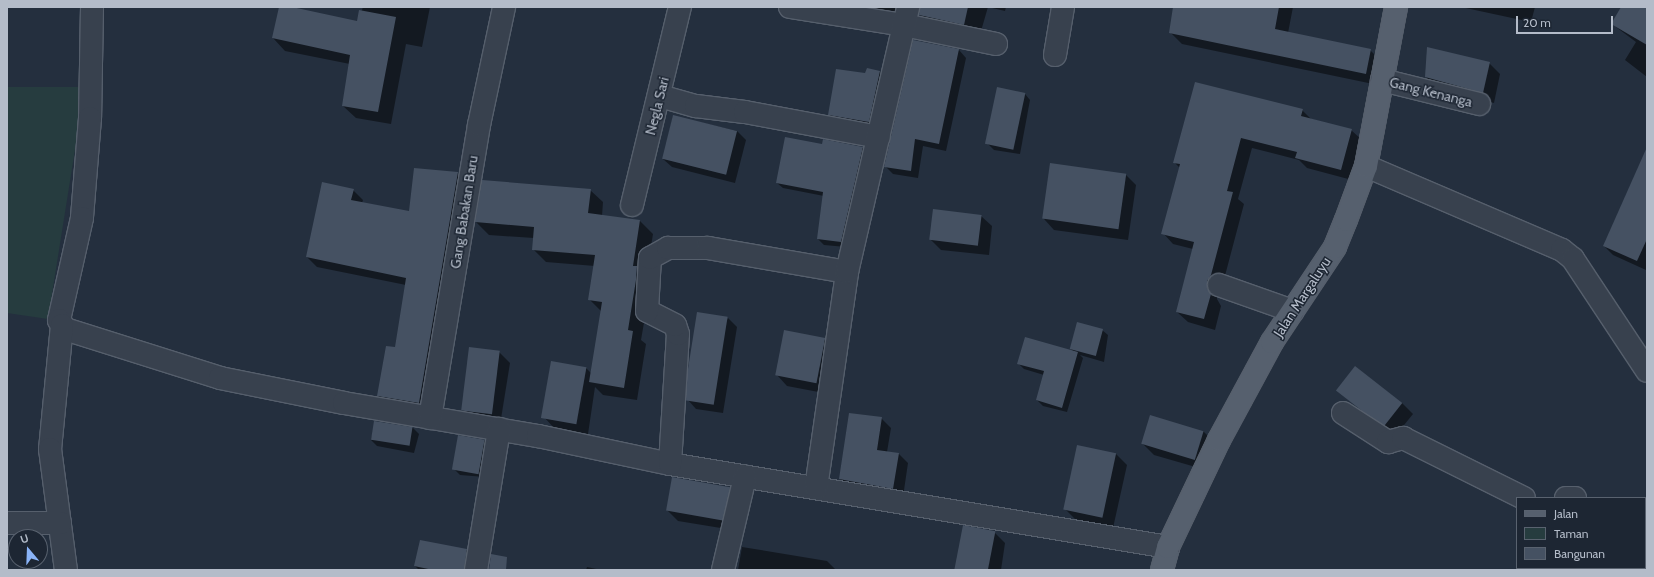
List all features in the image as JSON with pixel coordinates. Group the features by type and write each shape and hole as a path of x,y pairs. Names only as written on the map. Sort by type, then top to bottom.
{"main road":[{"name":"Jalan Margaluyu","path":"1162,570 1168,547 1219,440 1272,342 1335,247 1366,166 1396,7"}],"street":[{"path":"92,7 90,118 82,218 59,320 65,329 220,378 430,418 499,429 670,464 1168,547"},
{"name":"Gang Babakan Baru","path":"430,418 479,125 504,7"},
{"name":"Negla Sari","path":"632,205 660,96 680,7"},
{"path":"790,7 906,16 996,44"},
{"path":"1055,55 1063,7"},
{"path":"816,488 847,272 906,16"},
{"name":"Gang Kenanga","path":"1382,80 1479,104"},
{"path":"660,96 696,106 745,112 879,137"},
{"path":"1366,166 1562,250 1574,259 1647,371"},
{"path":"670,464 678,334 675,325 647,311 650,258 668,248 708,248 847,272"},
{"path":"1219,285 1293,311"},
{"path":"62,325 50,449 66,570"},
{"path":"1343,413 1388,442 1403,438 1522,497"},
{"path":"476,570 499,429"},
{"path":"723,570 745,477"},
{"path":"7,523 60,523"}],"green space":[{"path":"7,87 85,87 48,319 7,313"}],"building":[{"path":"279,7 292,7 357,21 359,10 396,17 378,112 342,106 350,55 272,38"},
{"path":"920,7 968,7 964,25 919,15"},
{"path":"1173,7 1279,7 1275,29 1371,49 1366,74 1169,33"},
{"path":"1621,7 1647,7 1647,45 1611,24"},
{"path":"913,40 959,49 939,144 915,139 911,171 884,167"},
{"path":"1427,47 1490,62 1483,93 1425,77"},
{"path":"867,68 880,71 869,122 828,115 836,69 865,73"},
{"path":"1195,82 1303,109 1301,116 1352,129 1341,170 1295,158 1297,152 1241,138 1227,191 1233,192 1211,275 1207,281 1207,288 1211,294 1204,319 1176,312 1194,242 1161,234 1180,164 1173,163"},
{"path":"997,87 1025,93 1013,150 985,144"},
{"path":"673,115 737,131 726,175 662,159"},
{"path":"785,137 822,144 823,139 863,147 841,242 817,239 823,192 776,183"},
{"path":"1647,147 1647,239 1637,261 1603,246"},
{"path":"1050,163 1126,174 1118,229 1042,218"},
{"path":"414,168 458,172 419,403 377,396 386,346 395,347 406,278 306,257 322,182 354,189 351,200 409,211"},
{"path":"482,180 591,189 588,213 640,220 633,266 637,266 636,280 628,330 633,331 624,388 589,382 602,302 588,300 595,255 532,250 534,227 475,222"},
{"path":"933,209 982,215 978,246 929,240"},
{"path":"697,312 728,317 714,405 683,400"},
{"path":"1077,322 1103,329 1096,356 1070,349"},
{"path":"784,330 825,338 816,383 775,375"},
{"path":"1025,337 1078,352 1062,408 1036,400 1044,371 1017,364"},
{"path":"469,347 500,351 492,414 461,411"},
{"path":"551,361 586,367 576,424 541,418"},
{"path":"1355,366 1402,403 1383,427 1336,390"},
{"path":"849,413 882,417 877,450 899,453 893,489 839,479"},
{"path":"1150,415 1204,431 1195,460 1141,444"},
{"path":"374,421 413,427 410,446 371,440"},
{"path":"458,435 485,440 479,474 452,469"},
{"path":"1077,445 1116,453 1102,518 1063,510"},
{"path":"672,477 730,487 724,521 666,510"},
{"path":"963,525 995,531 988,570 954,570"},
{"path":"420,540 467,549 464,570 433,570 414,566"},
{"path":"491,554 507,557 506,570 489,570"}]}
